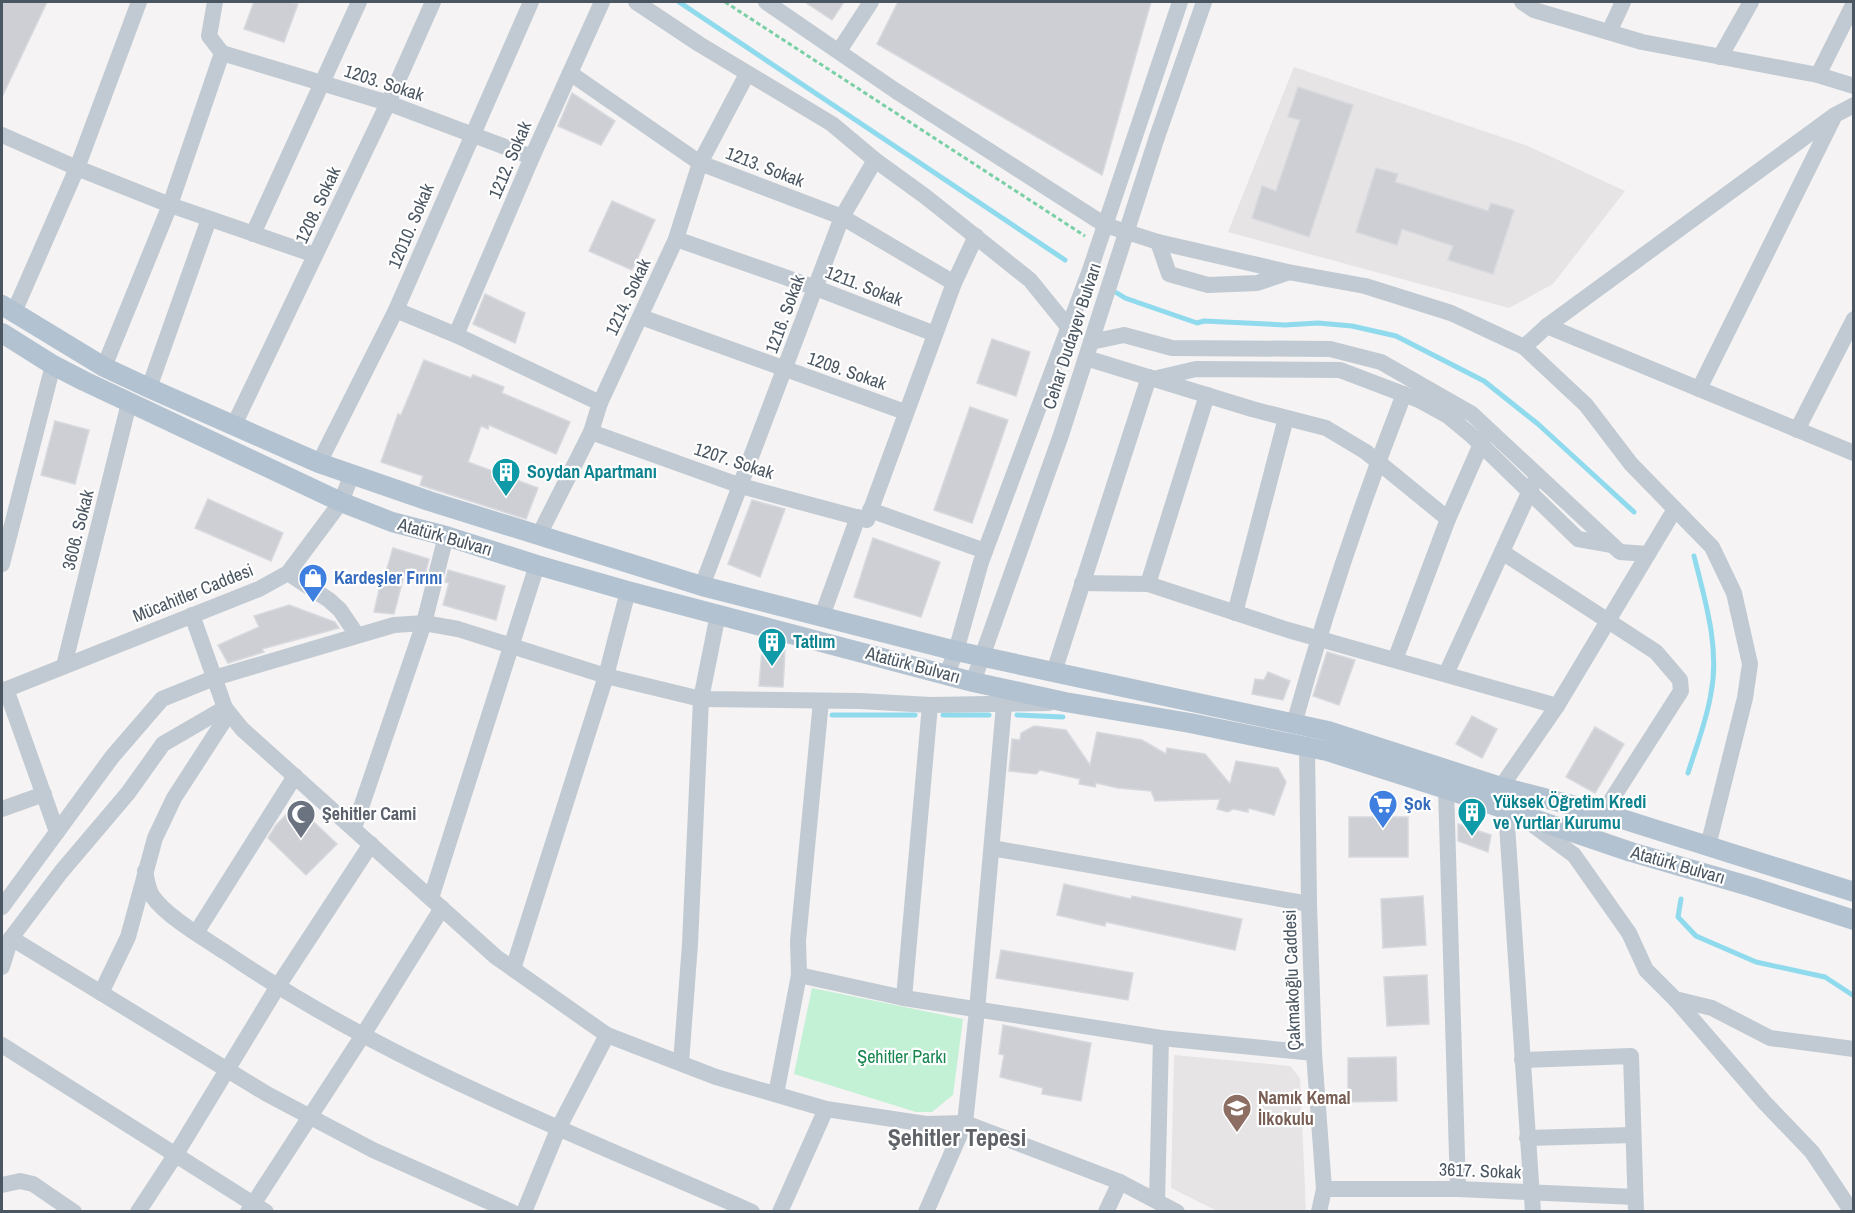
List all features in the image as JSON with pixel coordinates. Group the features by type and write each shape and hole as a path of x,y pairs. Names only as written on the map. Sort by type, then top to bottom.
{"main road":[{"name":"Atatürk Bulvarı","path":"8,309 104,366 149,388 319,463 429,501 702,586 956,651 1328,731 1501,787 1604,813 1854,892"},
{"name":"Atatürk Bulvarı","path":"2,333 53,365 129,403 341,502 392,522 628,591 973,682 1065,702 1307,745 1446,789 1631,852 1752,887 1854,920"}],"street":[{"path":"8,309 77,168 139,2"},
{"path":"104,366 170,205 222,53 209,36 215,2"},
{"path":"253,234 359,2"},
{"name":"1208. Sokak","path":"234,425 388,103 433,2"},
{"name":"12010. Sokak","path":"319,463 396,310 531,2"},
{"name":"1212. Sokak","path":"456,336 532,157 602,2"},
{"path":"636,2 747,74 832,124 1030,280 1069,328"},
{"path":"766,2 896,92 1105,225 1158,242 1288,272 1365,286 1451,313 1524,346 1586,405 1631,464 1712,547 1734,593 1750,664 1745,698 1708,846"},
{"path":"839,51 871,2"},
{"name":"Cehar Dudayev Bulvarı","path":"947,674 956,651 985,551 1069,328 1180,2"},
{"name":"Cehar Dudayev Bulvarı","path":"973,682 984,656 1086,358 1204,2"},
{"path":"1522,2 1534,10 1642,42 1818,75 1854,86"},
{"path":"1609,32 1623,2"},
{"path":"1720,57 1750,2"},
{"path":"1818,75 1854,3"},
{"name":"1203. Sokak","path":"222,53 388,103 532,157"},
{"name":"1213. Sokak","path":"570,73 700,163 842,217 954,283"},
{"name":"1214. Sokak","path":"539,535 591,432 600,403 676,239 700,163 747,74"},
{"path":"1524,346 1547,326 1835,116 1854,105"},
{"path":"1699,389 1835,116"},
{"path":"2,135 170,205 315,255"},
{"name":"1216. Sokak","path":"702,586 842,217 875,160"},
{"path":"149,388 209,219"},
{"path":"822,616 865,516 954,283 976,236"},
{"name":"1211. Sokak","path":"676,239 816,288 935,334"},
{"path":"1158,242 1169,274 1208,285 1257,283 1288,272"},
{"path":"396,310 600,403"},
{"name":"1209. Sokak","path":"641,317 905,412"},
{"path":"1797,430 1854,319"},
{"path":"1547,326 1854,453"},
{"path":"1091,342 1124,334 1173,348 1330,349 1382,362 1472,414 1620,552 1648,554"},
{"path":"1086,358 1326,428 1366,452 1448,519"},
{"path":"2,564 53,365"},
{"path":"1151,378 1196,369 1340,370 1419,400 1448,416 1578,539 1613,545"},
{"path":"1054,672 1151,378"},
{"path":"1294,724 1318,638 1378,462 1404,394"},
{"path":"1148,584 1207,395"},
{"name":"3606. Sokak","path":"64,666 129,403"},
{"path":"1235,612 1286,418"},
{"path":"1395,660 1448,519 1488,428"},
{"name":"1207. Sokak","path":"591,432 741,486 865,516 985,551"},
{"name":"Mücahitler Caddesi","path":"4,690 259,589 288,573 341,502 352,474"},
{"path":"1446,674 1538,475"},
{"path":"1501,787 1557,706 1675,509"},
{"path":"354,828 424,624 446,536"},
{"path":"1502,552 1656,652 1680,680 1681,691 1604,813"},
{"path":"2,1045 176,1154 256,1209 309,1117 363,1035 436,903 537,565"},
{"path":"288,573 329,600 340,610 357,635"},
{"path":"1082,584 1148,584 1318,638 1557,706"},
{"path":"513,969 606,676 628,591"},
{"path":"681,1063 690,944 701,699 718,614"},
{"path":"192,615 226,711 242,729 496,957 607,1035 716,1077 826,1109 926,1124 965,1123 1120,1182 1177,1212"},
{"path":"2,907 112,757 162,699 214,678 394,625 424,624 458,628 606,676 701,699 860,701 930,705 1065,702"},
{"path":"4,690 57,832"},
{"path":"776,1094 799,975 798,941 821,701"},
{"path":"904,998 930,705"},
{"path":"926,1212 965,1123 1004,705"},
{"path":"101,993 128,937 154,838 174,798 226,711"},
{"path":"2,967 11,938 61,872 128,793 163,744 226,711"},
{"name":"Çakmakoğlu Caddesi","path":"1307,745 1314,1053 1324,1189 1318,1212"},
{"path":"196,933 295,776"},
{"path":"1446,789 1458,1189"},
{"path":"2,809 44,794"},
{"path":"1510,811 1574,855 1629,933 1646,970 1675,999 1765,1103 1812,1152 1852,1212"},
{"path":"1510,811 1522,1060 1533,1212"},
{"path":"138,1212 278,986 371,844"},
{"path":"992,848 1309,904"},
{"path":"145,871 154,898 179,921 250,970 363,1035 436,1074 752,1212"},
{"path":"11,938 227,1070 309,1117 373,1150 512,1212"},
{"path":"799,975 904,998 1161,1038 1314,1053"},
{"path":"1675,999 1712,1008 1770,1038 1854,1049"},
{"path":"524,1212 559,1127 607,1035"},
{"path":"1157,1201 1161,1038"},
{"path":"1522,1060 1631,1056 1636,1204"},
{"path":"780,1212 826,1109"},
{"path":"1527,1138 1634,1135"},
{"path":"2,1185 20,1181 33,1184 74,1212"},
{"path":"1106,1212 1120,1182"},
{"path":"1324,1189 1324,1212"},
{"name":"3617. Sokak","path":"1324,1189 1458,1189 1532,1192 1636,1204"}],"path":[{"path":"725,2 1085,236"}],"shaded area":[{"path":"1294,67 1528,146 1625,191 1553,284 1509,308 1228,232"},
{"name":"Namık Kemal İlkokulu","path":"1174,1055 1290,1066 1300,1078 1306,1211 1217,1211 1171,1188"}],"green space":[{"name":"Şehitler Parkı","path":"812,988 963,1019 953,1095 932,1112 916,1112 794,1074"}],"building":[{"path":"2,2 47,2 2,97"},
{"path":"254,2 298,4 284,42 244,29"},
{"path":"805,2 844,2 832,20"},
{"path":"898,2 1151,2 1102,175 877,44"},
{"path":"1298,87 1353,105 1309,237 1252,218 1262,186 1276,191 1300,120 1288,117"},
{"path":"572,93 615,121 601,145 558,126"},
{"path":"1376,168 1398,174 1395,182 1488,211 1491,203 1514,210 1493,274 1448,260 1453,246 1402,229 1397,245 1356,232"},
{"path":"612,201 655,220 632,270 589,251"},
{"path":"485,294 525,313 515,343 473,324"},
{"path":"992,339 1030,352 1016,396 977,383"},
{"path":"424,360 471,378 473,375 504,387 502,393 570,422 556,454 489,425 488,429 481,426 468,462 538,488 526,519 420,485 423,476 381,462 398,414 401,415"},
{"path":"970,407 1008,420 972,523 934,510"},
{"path":"55,421 89,430 75,484 41,475"},
{"path":"208,499 283,533 271,561 195,528"},
{"path":"752,500 785,509 760,577 728,564"},
{"path":"873,538 940,562 921,617 854,597"},
{"path":"393,548 429,559 424,579 404,575 394,614 374,612 381,581 383,582"},
{"path":"448,570 505,586 496,620 443,605 449,583 445,582"},
{"path":"289,605 335,622 339,628 262,649 264,652 228,663 218,645 259,627 254,616"},
{"name":"Tatlım","path":"762,649 785,651 783,687 759,686"},
{"path":"1327,652 1355,660 1339,705 1313,696"},
{"path":"1268,672 1290,681 1283,700 1252,694 1255,679 1264,680"},
{"path":"1472,716 1497,729 1482,758 1456,744"},
{"path":"1034,726 1066,730 1090,765 1097,732 1142,740 1166,754 1167,748 1205,754 1230,784 1236,761 1278,768 1286,782 1274,815 1248,808 1248,812 1233,809 1228,812 1217,809 1220,799 1155,801 1151,791 1096,783 1095,787 1079,784 1080,779 1040,770 1036,774 1009,771 1012,739 1020,740 1021,733"},
{"path":"1595,727 1624,744 1595,793 1566,777"},
{"name":"Şehitler Cami","path":"296,805 337,844 306,875 268,838 276,825"},
{"path":"1349,817 1408,817 1408,857 1349,857"},
{"name":"Yüksek Öğretim Kredi ve Yurtlar Kurumu","path":"1458,824 1491,835 1488,852 1458,841"},
{"path":"1064,884 1242,919 1235,950 1106,922 1105,926 1057,915"},
{"path":"1423,896 1426,945 1383,948 1381,899"},
{"path":"1001,950 1133,973 1128,1000 996,978"},
{"path":"1427,975 1429,1024 1387,1026 1384,977"},
{"path":"1003,1025 1091,1043 1081,1101 1042,1094 1043,1088 1000,1077 1004,1055 999,1054"},
{"path":"1396,1057 1397,1101 1348,1102 1348,1058"}],"waterway":[{"path":"679,2 1065,260"},
{"path":"1117,293 1125,298 1197,323 1204,321 1285,325 1318,323 1352,326 1396,336 1484,381 1538,424 1634,512"},
{"path":"1688,773 1707,713 1714,659 1710,624 1694,556"},
{"path":"832,715 915,715"},
{"path":"943,715 989,715"},
{"path":"1017,715 1063,717"},
{"path":"1681,899 1678,917 1696,936 1756,962 1825,977 1854,996"}],"place":[{"name":"Soydan Apartmanı","path":"506,498"},
{"name":"Kardeşler Fırını","path":"313,604"},
{"name":"Tatlım","path":"772,668"},
{"name":"Şok","path":"1383,830"},
{"name":"Yüksek Öğretim Kredi ve Yurtlar Kurumu","path":"1472,838"},
{"name":"Şehitler Cami","path":"301,840"},
{"name":"Namık Kemal İlkokulu","path":"1237,1134"}],"district":[{"name":"Şehitler Tepesi","path":"957,1138"}]}
